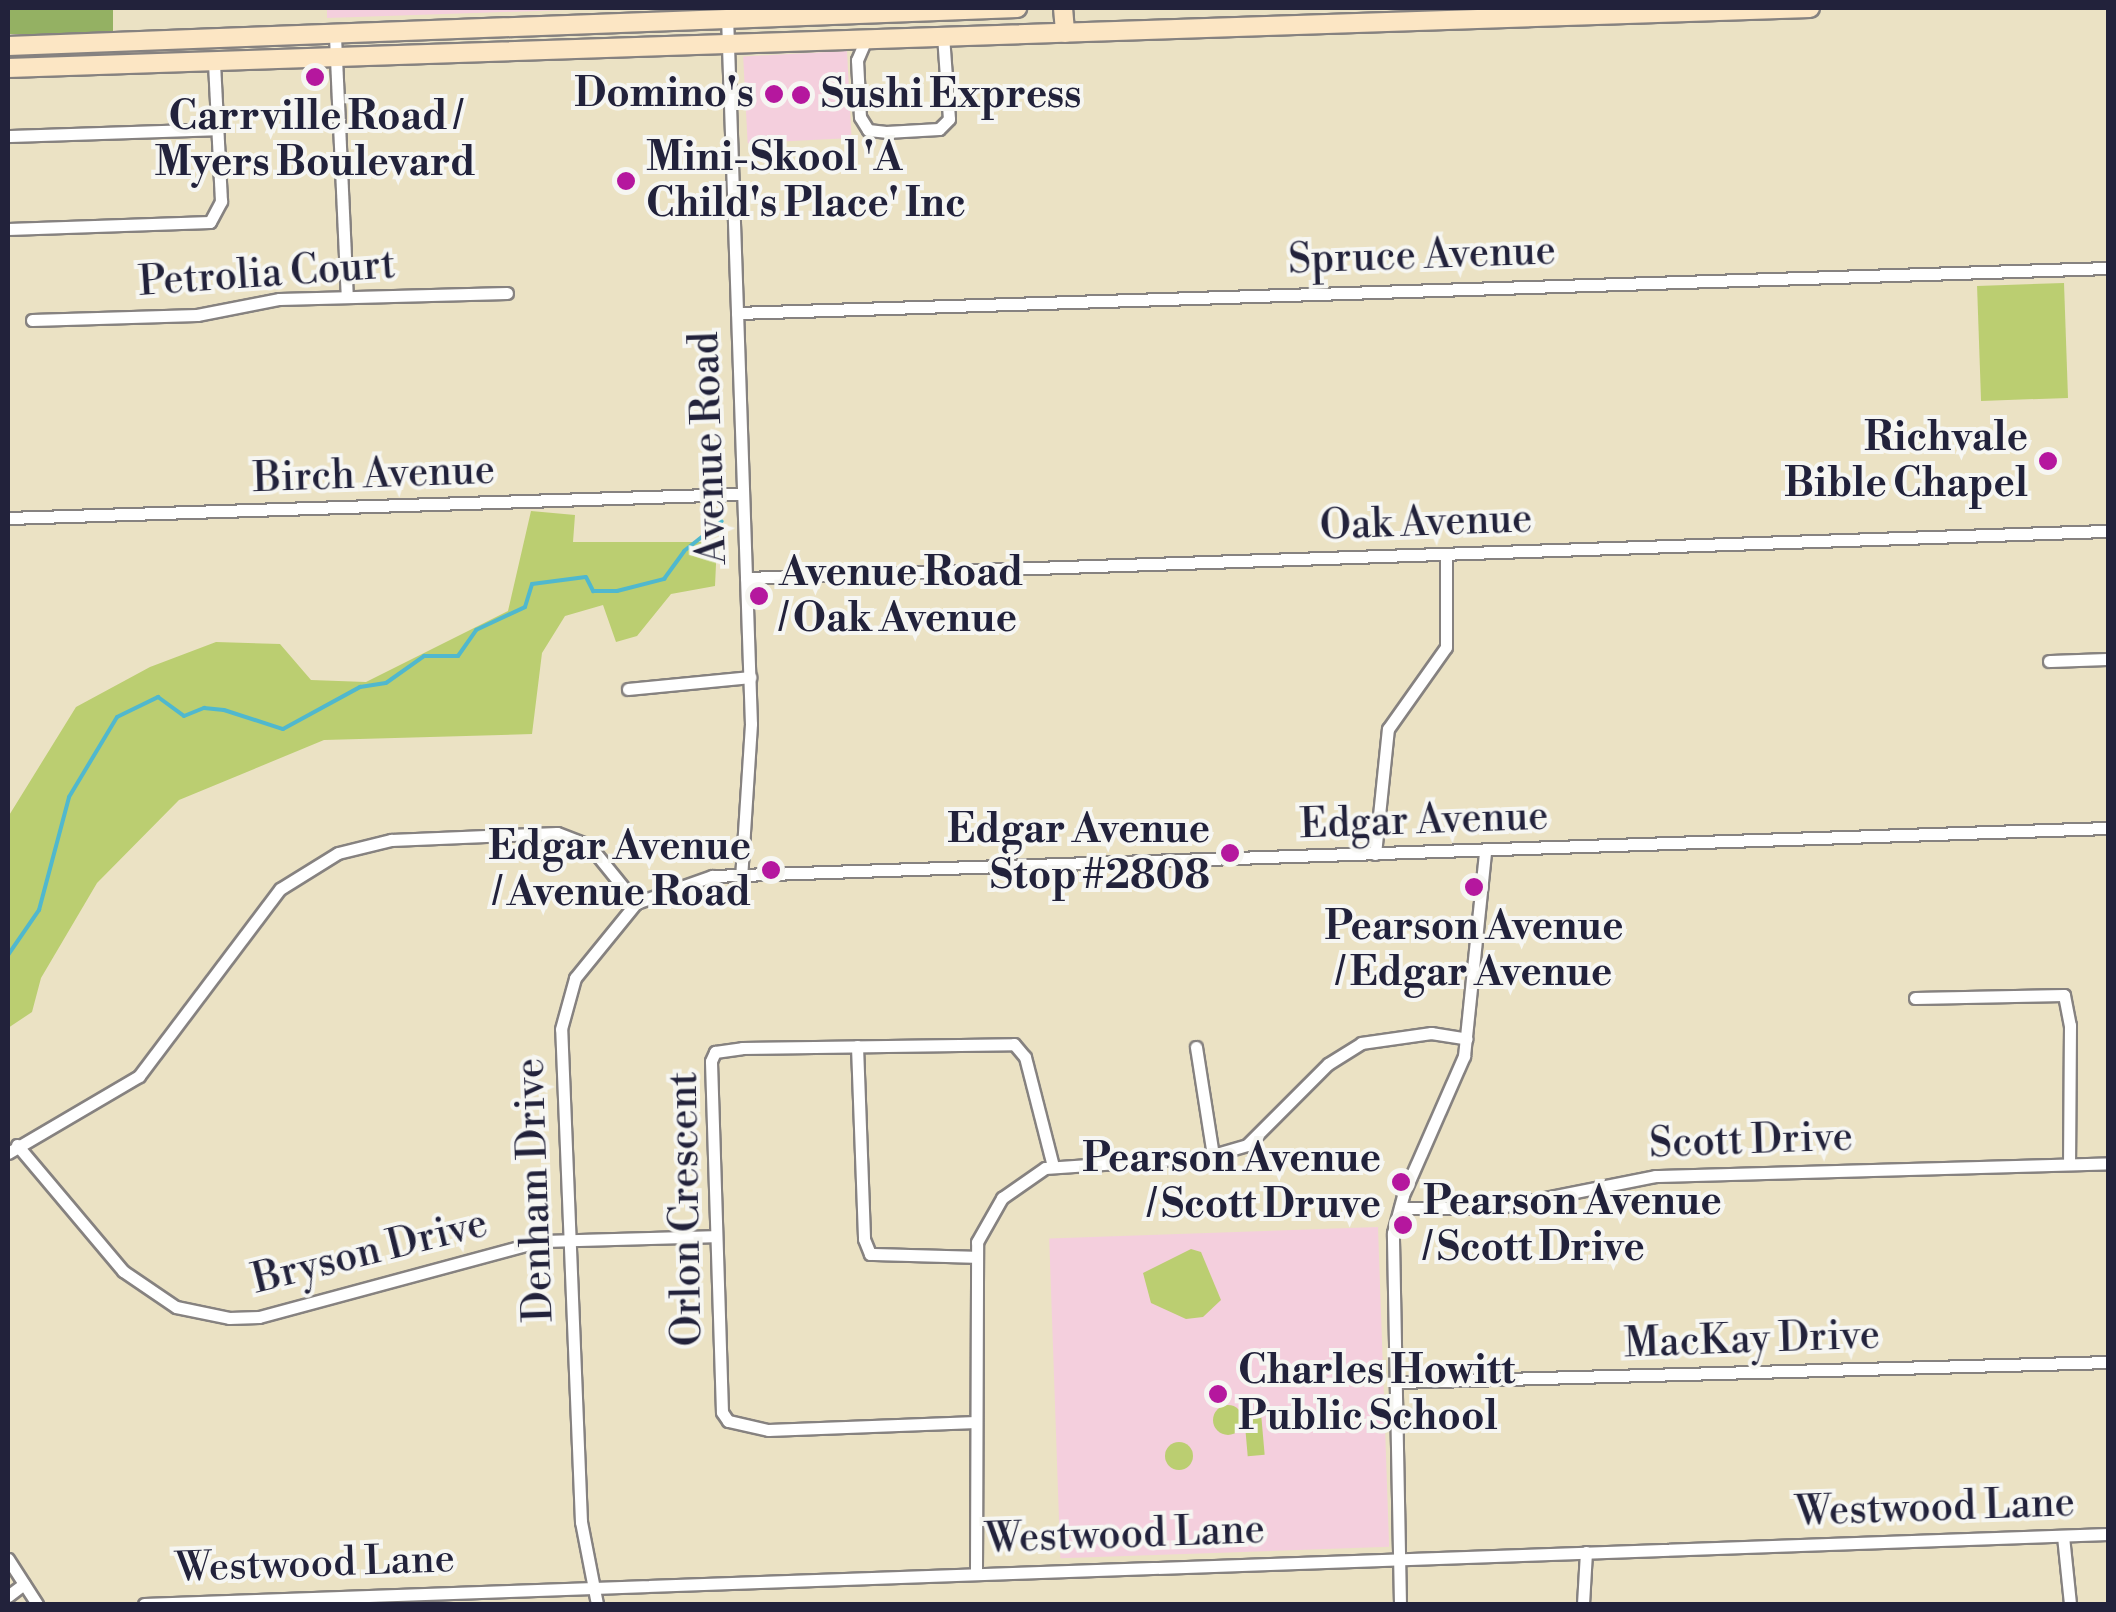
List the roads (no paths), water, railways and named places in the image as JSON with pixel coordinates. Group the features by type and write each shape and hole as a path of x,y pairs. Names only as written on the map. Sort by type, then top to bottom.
{"main road":[{"path":"8,46 1017,8"},
{"path":"1063,8 1065,33"},
{"path":"8,68 1065,33 1452,13 1810,8"},
{"path":"522,27 524,50"},
{"path":"156,42 157,63"}],"street":[{"name":"Avenue Road","path":"727,16 725,45 750,677 741,877"},
{"path":"866,39 858,60 860,117 868,130 886,132 939,129 950,119 942,35"},
{"path":"335,36 347,296"},
{"path":"8,229 210,222 221,201 214,62"},
{"path":"8,136 217,129"},
{"name":"Spruce Avenue","path":"737,313 2108,268"},
{"name":"Petrolia Court","path":"32,320 197,315 270,300 507,293"},
{"name":"Birch Avenue","path":"8,518 742,494"},
{"name":"Oak Avenue","path":"746,578 2108,531"},
{"path":"1375,854 1388,729 1446,647 1446,555"},
{"path":"2049,660 2108,659"},
{"path":"628,689 750,677"},
{"name":"Edgar Avenue","path":"741,877 2108,828"},
{"path":"12,1149 139,1076 280,889 338,854 391,840 558,834 576,837 600,855 636,903"},
{"path":"1400,1604 1393,1234 1467,1039 1485,852"},
{"name":"Denham Drive","path":"597,1604 581,1522 561,1029 575,978 602,937 636,903 682,883 741,877"},
{"path":"1915,998 2064,995 2070,1025 2069,1163"},
{"path":"976,1572 976,1256 985,1222 1002,1198 1054,1166 1213,1155 1248,1145 1321,1071 1361,1043 1431,1032 1467,1039"},
{"name":"Orlon Crescent","path":"976,1422 734,1426 722,1412 708,1077 714,1052 1014,1044 1025,1057 1054,1166"},
{"path":"857,1046 864,1240 870,1254 976,1256"},
{"path":"1196,1047 1213,1155"},
{"name":"Bryson Drive","path":"12,1149 123,1271 160,1299 202,1314 259,1318 569,1238 715,1236"},
{"name":"Scott Drive","path":"1400,1208 1495,1208 1654,1176 2108,1163"},
{"name":"MacKay Drive","path":"1398,1382 2108,1362"},
{"name":"Westwood Lane","path":"144,1604 2108,1534"},
{"path":"2064,1536 2070,1604"},
{"path":"1583,1604 1586,1552"},
{"path":"8,1559 38,1604"},
{"path":"8,1596 24,1584"}],"waterway":[{"path":"8,955 39,910 69,797 117,717 158,697 184,716 204,708 224,710 283,729 360,687 386,683 424,656 458,656 476,630 525,607 532,584 586,577 593,591 617,591 664,579 684,551 722,521"}],"place":[{"name":"Carrville Road / Myers Boulevard","path":"315,77"},
{"name":"Domino's","path":"774,94"},
{"name":"Sushi Express","path":"801,95"},
{"name":"Mini-Skool 'A Child's Place' Inc","path":"626,181"},
{"name":"Richvale Bible Chapel","path":"2048,461"},
{"name":"Avenue Road / Oak Avenue","path":"759,596"},
{"name":"Edgar Avenue Stop #2808","path":"1230,853"},
{"name":"Edgar Avenue / Avenue Road","path":"771,870"},
{"name":"Pearson Avenue / Edgar Avenue","path":"1474,887"},
{"name":"Pearson Avenue / Scott Druve","path":"1401,1182"},
{"name":"Pearson Avenue / Scott Drive","path":"1403,1225"},
{"name":"Charles Howitt Public School","path":"1218,1394"}]}
